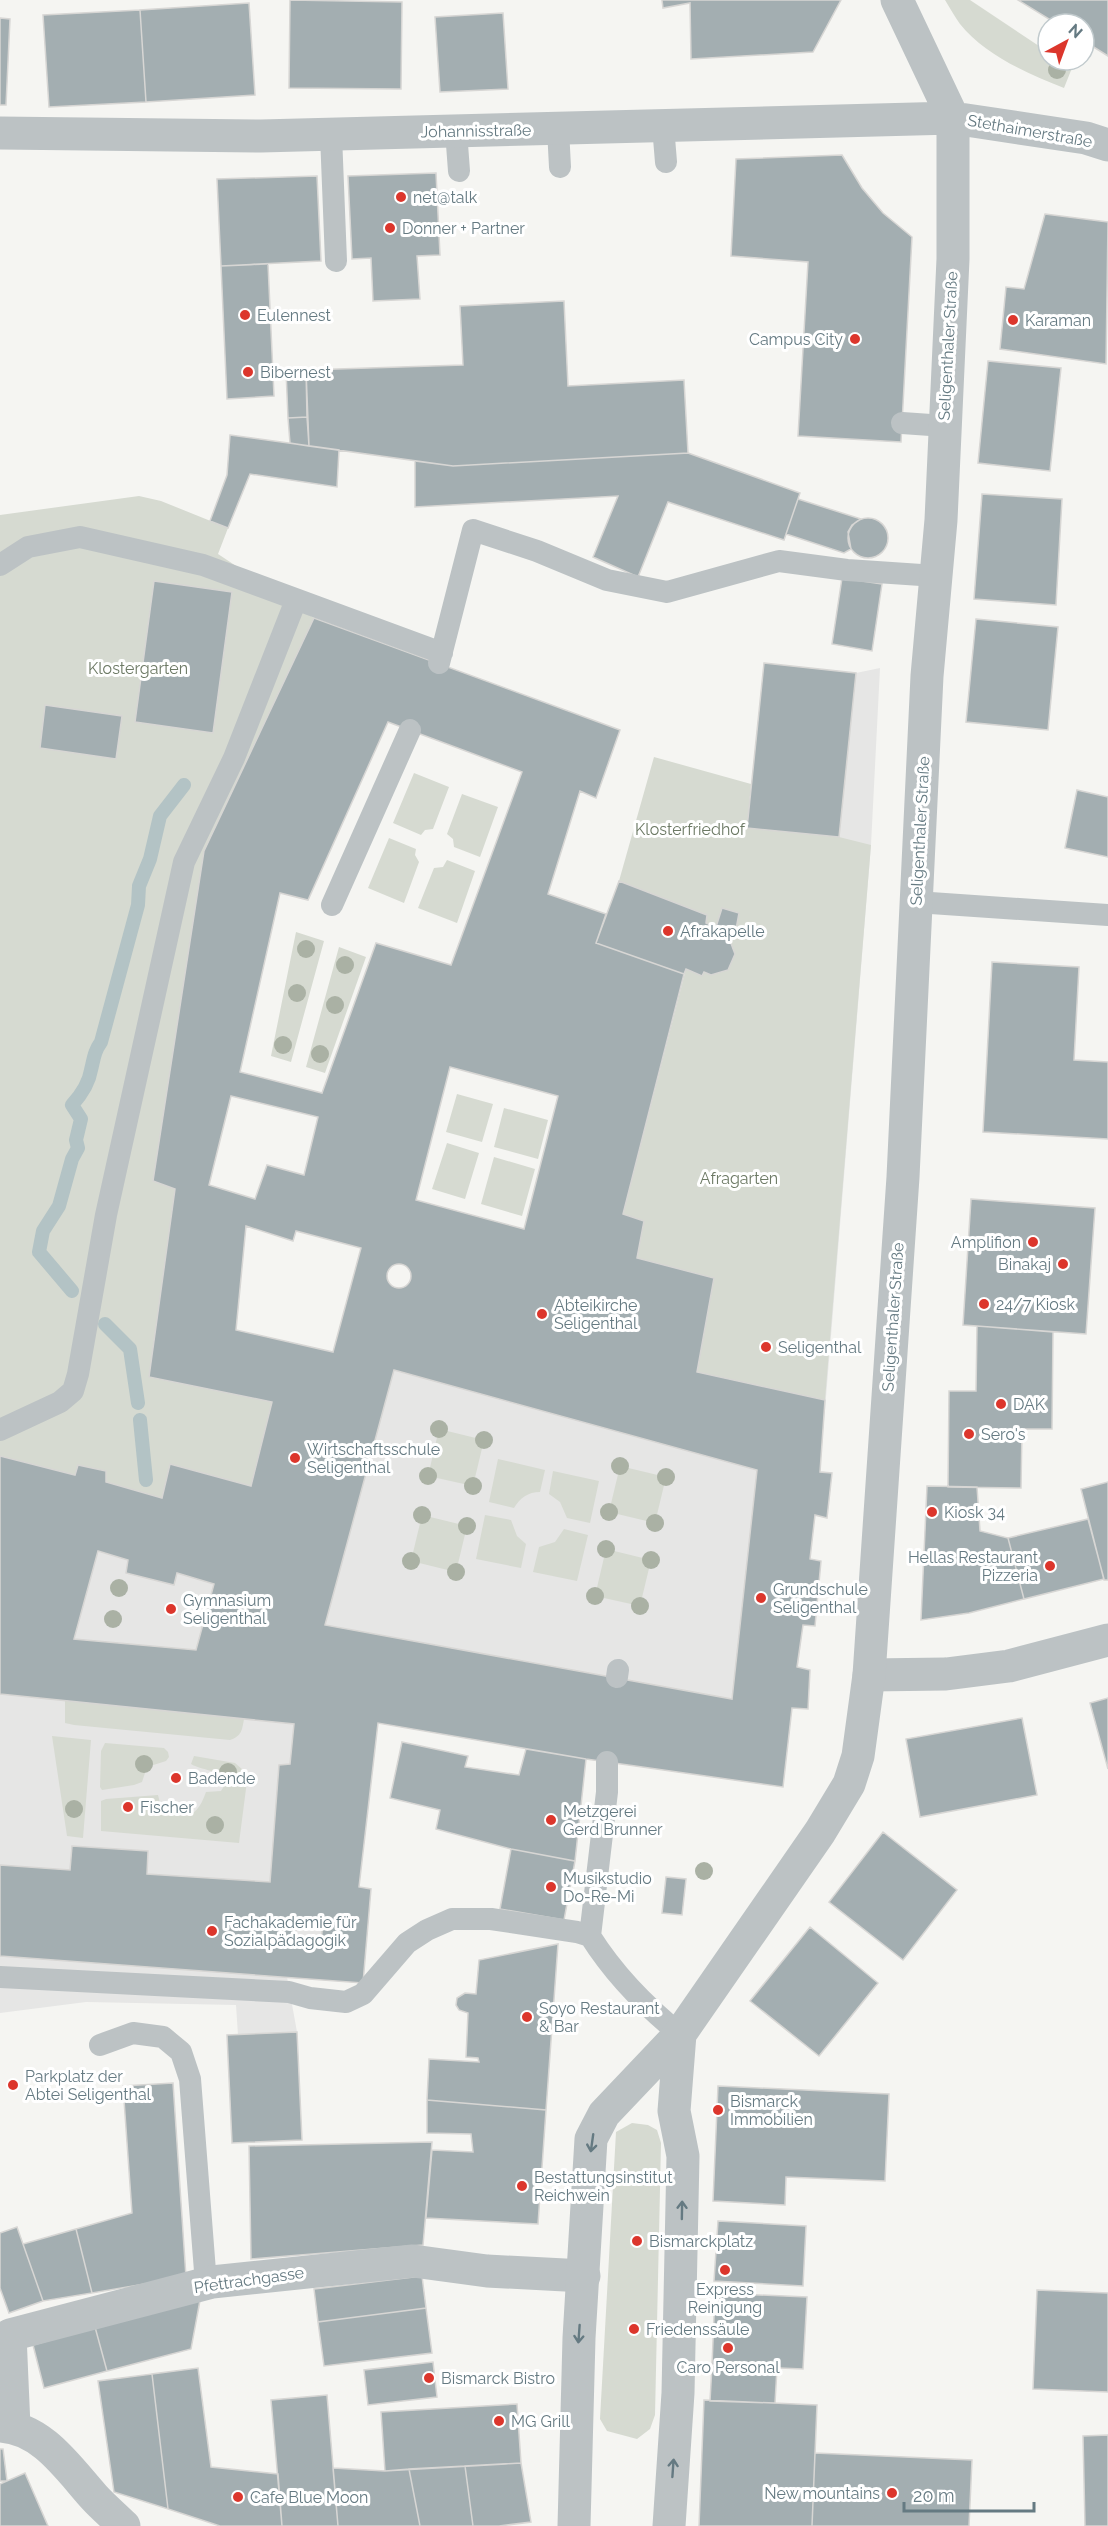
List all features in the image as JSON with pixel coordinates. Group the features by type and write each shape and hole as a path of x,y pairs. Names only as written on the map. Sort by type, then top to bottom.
{"street":[{"name":"Seligenthaler Straße","path":"869,1675 903,1177 927,676 941,520 952,259 953,118 897,0"},
{"name":"Johannisstraße","path":"0,133 331,135 953,118"},
{"name":"Stethaimerstraße","path":"953,118 1086,138 1108,145"},
{"path":"574,2526 579,2338 591,2139 596,2127 608,2110 680,2034 820,1832 849,1784 858,1756 869,1675 946,1674 1009,1666 1108,1640"},
{"path":"669,2526 678,2393 683,2156 674,2111 680,2034"},
{"path":"608,2110 643,2104 663,2110 676,2118"},
{"name":"Pfettrachgasse","path":"7,2426 10,2335 206,2283 421,2261 487,2271 584,2276"},
{"path":"7,2426 55,2451 124,2526"}],"lane":[{"path":"663,126 666,162"},
{"path":"558,129 560,167"},
{"path":"456,131 459,171"},
{"path":"331,135 336,261"},
{"path":"902,423 945,426"},
{"path":"0,566 28,547 80,537 203,566 296,600 441,658 473,530 537,551 606,580 667,592 779,561 847,570 936,576"},
{"path":"0,1430 60,1402 73,1391 106,1215 184,862 234,758 296,600"},
{"path":"332,905 410,730"},
{"path":"916,902 1108,915"},
{"path":"590,1936 607,1792 607,1762"},
{"path":"0,1977 289,1992 310,1998 346,2002 363,1994 406,1943 427,1930 452,1919 491,1919 590,1936 609,1964 646,2006 680,2034"},
{"path":"100,2045 133,2032 163,2037 182,2052 190,2079 206,2283"}],"shaded area":[{"name":"Seligenthal","path":"880,668 871,845 820,1471 832,1473 827,1518 815,1516 810,1559 821,1561 815,1626 803,1625 798,1667 810,1670 808,1709 792,1708 783,1787 586,1759 378,1723 359,1887 371,1889 363,1983 287,1977 297,2032 238,2035 236,2005 86,2002 0,2013 0,1456 74,1475 78,1465 106,1471 107,1482 162,1497 170,1464 251,1486 290,1342 757,1469 773,1388 697,1372 714,1278 637,1258 644,1222 623,1214 686,969 702,976 704,972 711,975 728,970 735,954 729,938 735,935 739,913 722,908 747,828 839,837 856,673"}],"green space":[{"path":"945,0 970,0 1036,44 1036,72 1070,72 1064,88 1022,70 994,54 960,24"},
{"name":"Klostergarten","path":"139,496 161,501 228,528 218,554 314,618 204,851 153,1180 175,1189 149,1376 272,1402 251,1486 170,1464 162,1498 106,1482 106,1471 78,1466 75,1475 0,1456 0,515"},
{"name":"Afragarten","path":"654,757 751,784 747,828 839,837 871,845 825,1400 697,1372 714,1278 637,1258 644,1222 623,1214 686,969 702,976 704,972 711,975 728,970 735,954 729,938 735,935 739,913 722,908 716,927 706,923 707,915 619,881"},
{"path":"414,773 449,787 433,829 425,830 421,835 393,823"},
{"path":"462,794 498,807 480,857 454,847 453,839 447,834"},
{"path":"389,838 416,849 415,855 419,862 404,903 368,888"},
{"path":"447,860 475,871 457,923 418,908 434,868 443,867"},
{"path":"296,932 324,941 291,1062 271,1056"},
{"path":"339,947 366,957 325,1073 306,1067"},
{"path":"457,1094 493,1104 482,1142 446,1132"},
{"path":"504,1108 548,1120 538,1159 494,1147"},
{"path":"447,1143 479,1153 465,1199 432,1189"},
{"path":"494,1157 535,1169 522,1216 481,1204"},
{"path":"439,1429 484,1440 473,1486 428,1476"},
{"path":"498,1459 545,1470 540,1492 525,1496 514,1508 489,1502"},
{"path":"620,1466 666,1477 655,1523 609,1512"},
{"path":"553,1471 599,1481 590,1523 567,1518 560,1502 549,1494"},
{"path":"422,1515 467,1526 456,1572 411,1561"},
{"path":"485,1515 511,1520 517,1536 526,1544 521,1568 476,1559"},
{"path":"564,1529 588,1535 577,1581 533,1572 539,1547 555,1542"},
{"path":"606,1549 651,1560 640,1606 595,1596"},
{"path":"65,1700 244,1719 239,1734 230,1740 74,1725 65,1723"},
{"path":"52,1736 91,1740 83,1838 67,1836"},
{"path":"105,1743 164,1748 169,1757 166,1761 147,1767 142,1782 102,1790 100,1787 101,1751"},
{"path":"194,1756 235,1763 243,1770 247,1781 239,1843 101,1831 101,1801 106,1799 158,1795 161,1807 183,1816 189,1815 199,1807 206,1792 221,1791 226,1783 223,1778 191,1764"},
{"path":"632,2123 648,2125 657,2130 661,2143 655,2415 650,2429 637,2439 607,2431 600,2419 616,2132"}],"building":[{"path":"290,0 402,2 401,89 289,88"},
{"path":"662,0 841,0 813,52 691,59 690,3 663,8"},
{"path":"1018,0 1108,0 1108,56 1096,48 1096,12 1038,12"},
{"path":"249,3 255,95 146,102 140,10"},
{"path":"140,10 146,102 49,107 43,15"},
{"path":"503,13 508,89 440,92 435,17"},
{"path":"0,18 10,19 6,105 0,105"},
{"name":"Campus City","path":"842,155 862,188 883,213 912,237 901,442 798,436 808,262 731,256 736,159"},
{"path":"436,173 440,255 417,256 420,299 373,301 371,258 352,259 348,176"},
{"path":"317,176 321,261 221,266 217,179"},
{"path":"1045,214 1108,222 1106,364 1000,349 1006,287 1024,289"},
{"path":"268,264 274,396 227,399 221,266"},
{"path":"564,301 568,386 684,380 688,453 453,466 309,446 306,370 463,365 460,306"},
{"path":"988,361 1061,368 1050,471 978,463"},
{"path":"306,370 307,417 288,418 286,371"},
{"path":"307,417 309,446 290,443 288,418"},
{"path":"230,435 339,450 337,487 250,474 228,528 210,521 227,475"},
{"path":"688,453 800,493 784,540 668,502 638,577 593,557 618,496 415,507 415,461 453,466"},
{"path":"982,494 1062,499 1056,605 974,599"},
{"path":"798,499 861,519 852,525 848,532 851,549 844,553 786,534"},
{"path":"868,518 876,519 882,524 887,530 887,546 882,552 876,557 868,558 860,557 854,552 849,546 848,538 849,530 854,524 860,519"},
{"path":"842,578 882,584 872,651 832,644"},
{"path":"154,581 232,592 213,733 135,722"},
{"path":"314,618 620,730 596,798 580,791 548,894 606,914 596,943 684,974 623,1214 644,1221 637,1258 714,1278 697,1372 825,1400 820,1472 832,1473 827,1518 815,1515 810,1559 821,1561 815,1626 803,1625 797,1667 810,1670 808,1709 792,1708 783,1787 586,1759 378,1723 359,1887 371,1889 363,1983 0,1956 0,1865 70,1870 72,1846 148,1851 147,1874 270,1882 279,1765 290,1764 294,1724 0,1694 0,1456 75,1475 78,1465 106,1471 106,1482 162,1498 170,1464 251,1486 272,1402 149,1377 175,1189 153,1181 204,851","holes":["388,722 522,772 451,965 376,943 322,1093 240,1072 280,893 308,900","450,1067 558,1096 524,1229 416,1200","231,1096 318,1117 304,1175 267,1165 255,1199 209,1185","246,1226 293,1241 296,1231 361,1248 333,1352 236,1330","394,1370 757,1470 732,1699 325,1625","98,1551 128,1560 126,1573 174,1585 177,1573 214,1584 196,1650 74,1639"]},
{"path":"976,619 1058,627 1048,730 966,722"},
{"path":"764,663 856,673 839,837 747,828"},
{"path":"45,705 122,716 116,759 40,748"},
{"path":"1077,790 1108,797 1108,857 1065,848"},
{"name":"Afrakapelle","path":"619,881 707,915 706,923 716,927 722,908 739,913 735,935 729,938 735,954 728,970 711,975 704,972 702,976 686,969 684,974 596,943"},
{"path":"992,962 1079,967 1074,1060 1108,1062 1108,1139 983,1132"},
{"path":"971,1199 1095,1208 1086,1334 963,1325"},
{"path":"399,1264 408,1267 411,1276 408,1285 399,1288 390,1285 387,1276 390,1267"},
{"path":"977,1326 1053,1332 1052,1429 1022,1429 1021,1488 948,1487 949,1391 976,1391"},
{"path":"1108,1482 1108,1580 1104,1580 1081,1489"},
{"path":"927,1486 977,1487 980,1531 1008,1538 1024,1599 969,1613 921,1620"},
{"path":"1088,1519 1104,1579 1024,1599 1008,1538"},
{"path":"1108,1698 1108,1769 1090,1703"},
{"path":"1022,1718 1037,1795 920,1817 906,1739"},
{"path":"402,1742 468,1756 465,1767 519,1775 526,1749 586,1759 575,1861 511,1849 436,1829 440,1810 390,1798"},
{"path":"883,1832 957,1890 903,1960 829,1902"},
{"path":"511,1849 575,1861 564,1920 500,1909"},
{"path":"666,1877 686,1879 682,1915 662,1913"},
{"path":"309,1919 318,1923 322,1932 318,1941 309,1945 300,1941 296,1932 300,1923"},
{"path":"810,1927 878,1983 819,2056 750,2001"},
{"path":"558,1944 546,2110 427,2100 429,2059 479,2062 478,2058 466,2057 468,2013 459,2010 456,2005 457,1998 465,1993 476,1994 479,1960"},
{"path":"297,2032 302,2140 232,2143 227,2035"},
{"path":"173,2083 186,2277 92,2293 76,2229 132,2213 123,2086"},
{"path":"718,2086 889,2094 885,2181 786,2177 785,2205 713,2201"},
{"path":"427,2100 546,2110 538,2224 426,2218 432,2150 473,2152 471,2134 427,2133"},
{"path":"432,2142 423,2245 251,2259 249,2146"},
{"path":"718,2221 806,2226 803,2286 714,2281"},
{"path":"17,2227 43,2301 9,2313 0,2288 0,2233"},
{"path":"76,2229 92,2293 43,2301 23,2244"},
{"path":"422,2276 426,2308 318,2322 314,2289"},
{"path":"1037,2290 1108,2293 1108,2392 1033,2389"},
{"path":"715,2293 807,2297 803,2369 712,2365"},
{"path":"201,2295 191,2349 107,2371 95,2327"},
{"path":"426,2308 432,2353 324,2366 318,2322"},
{"path":"95,2327 107,2371 44,2388 33,2345"},
{"path":"433,2362 437,2397 368,2405 364,2370"},
{"path":"712,2365 777,2368 775,2403 710,2401"},
{"path":"198,2368 211,2467 278,2474 282,2526 220,2526 168,2509 152,2374"},
{"path":"152,2374 168,2509 114,2492 98,2381"},
{"path":"327,2395 338,2526 282,2526 271,2400"},
{"path":"704,2400 817,2405 812,2526 699,2526"},
{"path":"517,2404 521,2463 385,2471 381,2412"},
{"path":"1108,2435 1108,2526 1085,2526 1083,2436"},
{"path":"0,2449 3,2449 7,2481 0,2481"},
{"name":"New mountains","path":"815,2453 972,2460 969,2526 812,2526"},
{"path":"521,2463 531,2522 473,2526 465,2466"},
{"path":"465,2466 473,2526 420,2526 409,2469"},
{"path":"333,2468 385,2471 409,2469 420,2526 338,2526"},
{"path":"25,2473 48,2526 0,2526 0,2484"}],"waterway":[{"path":"72,1291 39,1252 43,1231 59,1206 72,1159 78,1148 76,1140 81,1119 72,1105 86,1084 101,1042 138,905 139,886 150,859 160,816 184,785"},
{"path":"105,1324 130,1349 138,1403"},
{"path":"140,1420 146,1480"}],"place":[{"name":"net@talk","path":"401,197"},
{"name":"Donner + Partner","path":"390,228"},
{"name":"Eulennest","path":"245,315"},
{"name":"Karaman","path":"1013,320"},
{"name":"Campus City","path":"855,339"},
{"name":"Bibernest","path":"248,372"},
{"name":"Afrakapelle","path":"668,931"},
{"name":"Amplifion","path":"1033,1242"},
{"name":"Binakaj","path":"1063,1264"},
{"name":"24/7 Kiosk","path":"984,1304"},
{"name":"Abteikirche Seligenthal","path":"542,1314"},
{"name":"Seligenthal","path":"766,1347"},
{"name":"DAK","path":"1001,1404"},
{"name":"Sero's","path":"969,1434"},
{"name":"Wirtschaftsschule Seligenthal","path":"295,1458"},
{"name":"Kiosk 34","path":"932,1512"},
{"name":"Hellas Restaurant Pizzeria","path":"1050,1566"},
{"name":"Grundschule Seligenthal","path":"761,1598"},
{"name":"Gymnasium Seligenthal","path":"171,1609"},
{"name":"Badende","path":"176,1778"},
{"name":"Fischer","path":"128,1807"},
{"name":"Metzgerei Gerd Brunner","path":"551,1820"},
{"name":"Musikstudio Do-Re-Mi","path":"551,1887"},
{"name":"Fachakademie für Sozialpädagogik","path":"212,1931"},
{"name":"Soyo Restaurant & Bar","path":"527,2017"},
{"name":"Parkplatz der Abtei Seligenthal","path":"13,2085"},
{"name":"Bismarck Immobilien","path":"718,2110"},
{"name":"Bestattungsinstitut Reichwein","path":"522,2186"},
{"name":"Bismarckplatz","path":"637,2241"},
{"name":"Express Reinigung","path":"725,2270"},
{"name":"Friedenssäule","path":"634,2329"},
{"name":"Caro Personal","path":"728,2348"},
{"name":"Bismarck Bistro","path":"429,2378"},
{"name":"MG Grill","path":"499,2421"},
{"name":"New mountains","path":"892,2493"},
{"name":"Cafe Blue Moon","path":"238,2497"}],"park label":[{"name":"Klosterfriedhof","path":"690,829"}]}
